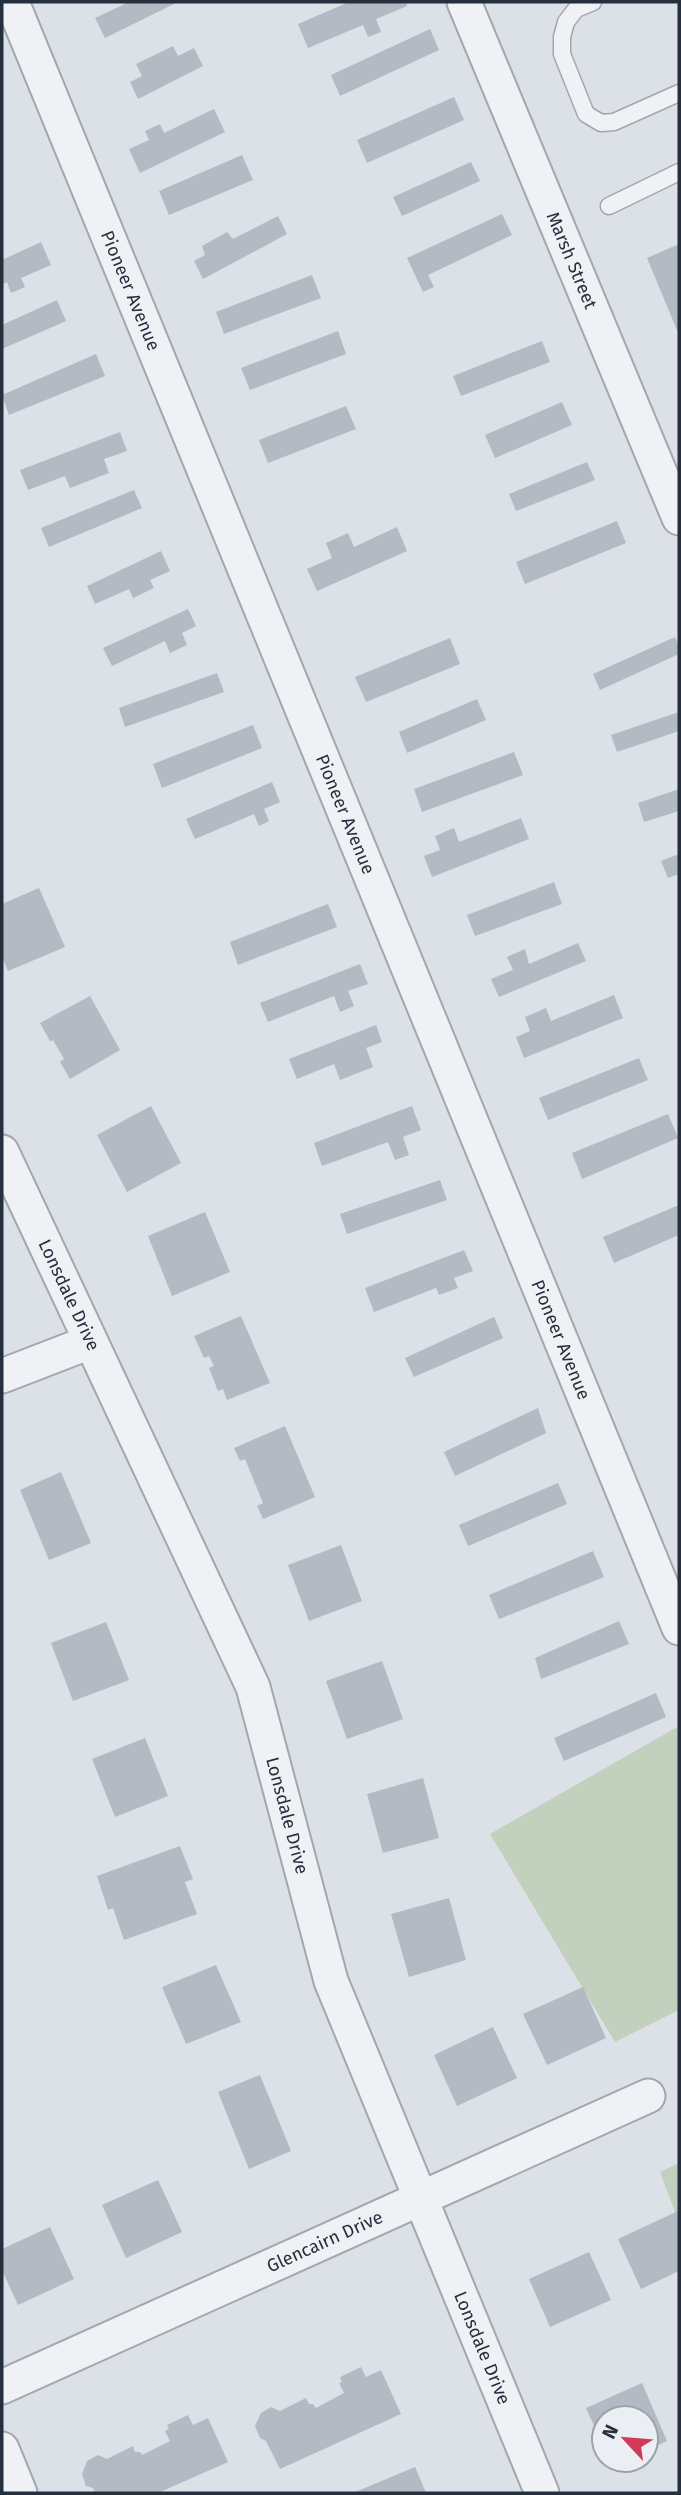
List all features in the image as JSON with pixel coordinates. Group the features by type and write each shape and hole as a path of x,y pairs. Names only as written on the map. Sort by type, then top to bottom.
{"street":[{"name":"Pioneer Avenue","path":"12,2 679,1628"},
{"name":"Marsh Street","path":"464,2 679,517"},
{"name":"Lonsdale Drive","path":"2,1152 253,1687 331,1981 542,2493"},
{"path":"2,1377 90,1342"},
{"name":"Glencairn Drive","path":"2,2387 648,2096"},
{"path":"2,2449 20,2493"}],"lane":[{"path":"593,2 576,9 566,22 562,37 562,54 586,114 601,123 614,122 679,93"},
{"path":"609,206 679,172"}],"green space":[{"path":"679,1726 679,2010 615,2042 490,1834"},
{"path":"679,2163 679,2223 660,2172"}],"building":[{"path":"129,2 178,2 105,38 95,18"},
{"path":"349,2 406,2 407,6 376,19 381,32 368,37 363,25 308,48 298,24"},
{"path":"430,29 439,50 340,96 331,75"},
{"path":"173,46 178,56 194,48 203,66 138,99 130,82 142,76 136,64"},
{"path":"454,97 464,120 367,163 357,140"},
{"path":"214,109 225,132 140,173 129,149 149,140 145,131 160,124 164,133"},
{"path":"242,155 253,180 169,215 159,191"},
{"path":"471,162 480,181 402,216 393,197"},
{"path":"502,214 512,235 428,275 434,287 423,292 407,258"},
{"path":"278,216 287,234 203,279 194,261 205,255 202,246 227,232 233,239"},
{"path":"41,242 51,265 21,278 25,287 11,293 7,282 2,285 2,260"},
{"path":"679,244 679,335 647,258"},
{"path":"312,275 321,298 224,334 216,312"},
{"path":"57,300 66,321 2,349 2,325"},
{"path":"338,331 346,354 250,390 241,368"},
{"path":"542,341 550,362 461,396 453,376"},
{"path":"96,354 105,376 9,415 2,395"},
{"path":"562,402 572,425 495,458 485,435"},
{"path":"346,406 356,429 268,463 259,440"},
{"path":"120,432 127,451 104,459 109,473 70,488 65,476 28,490 20,470"},
{"path":"587,462 595,480 516,511 509,494"},
{"path":"134,490 142,508 49,547 41,528"},
{"path":"617,521 626,543 525,584 516,562"},
{"path":"397,527 407,551 317,591 307,569 332,558 326,543 348,533 354,547"},
{"path":"161,551 170,571 150,580 154,588 133,598 129,589 95,604 87,586"},
{"path":"188,609 196,626 182,633 187,645 170,653 165,641 112,666 103,648"},
{"path":"675,637 679,654 600,690 593,674"},
{"path":"450,638 460,664 366,702 355,677"},
{"path":"217,673 224,692 125,727 119,708"},
{"path":"477,699 486,720 407,753 399,732"},
{"path":"679,712 679,731 617,752 611,735"},
{"path":"253,725 262,748 162,788 153,764"},
{"path":"514,752 523,775 422,812 414,789"},
{"path":"272,782 280,802 264,809 269,821 259,826 254,814 195,839 186,819"},
{"path":"679,789 679,811 644,822 638,803"},
{"path":"521,818 529,839 432,877 424,856 440,850 435,836 454,828 459,842"},
{"path":"679,854 679,874 668,878 661,861"},
{"path":"554,882 562,904 475,936 467,915"},
{"path":"39,888 65,947 8,971 2,957 2,904"},
{"path":"328,904 337,927 238,965 230,942"},
{"path":"578,943 586,961 499,997 491,979 513,970 507,957 525,949 529,964"},
{"path":"360,964 368,984 348,991 354,1006 340,1012 334,996 268,1022 260,1003"},
{"path":"614,995 623,1018 524,1058 516,1037 530,1031 525,1017 546,1008 551,1021"},
{"path":"90,996 120,1050 70,1079 60,1062 64,1059 40,1023"},
{"path":"376,1025 382,1042 366,1048 373,1067 340,1080 334,1064 297,1079 289,1059"},
{"path":"639,1058 648,1080 548,1120 539,1098"},
{"path":"151,1106 181,1163 127,1192 97,1135"},
{"path":"412,1106 421,1130 403,1137 409,1155 395,1160 388,1142 322,1166 314,1143"},
{"path":"668,1114 678,1138 582,1179 572,1153"},
{"path":"440,1180 447,1200 347,1234 340,1214"},
{"path":"679,1205 679,1235 614,1263 603,1237"},
{"path":"205,1212 230,1272 172,1296 148,1236"},
{"path":"464,1250 473,1271 454,1278 458,1288 439,1295 436,1288 374,1312 365,1288"},
{"path":"241,1316 270,1383 227,1400 223,1389 218,1391 209,1368 214,1366 209,1356 204,1358 194,1336"},
{"path":"494,1317 503,1338 414,1377 405,1358"},
{"path":"538,1408 546,1433 455,1476 444,1452"},
{"path":"285,1426 315,1497 263,1519 257,1506 263,1503 245,1459 240,1461 234,1448"},
{"path":"61,1472 91,1543 49,1560 20,1490"},
{"path":"558,1483 567,1504 468,1546 459,1525"},
{"path":"341,1545 362,1601 309,1621 288,1565"},
{"path":"593,1551 604,1577 499,1619 489,1595"},
{"path":"619,1621 629,1644 541,1679 535,1658"},
{"path":"106,1622 129,1680 73,1701 51,1643"},
{"path":"382,1661 403,1719 347,1739 326,1681"},
{"path":"656,1693 666,1717 564,1761 554,1738"},
{"path":"145,1738 168,1796 115,1817 92,1759"},
{"path":"423,1778 439,1838 383,1853 367,1794"},
{"path":"180,1846 193,1879 185,1882 197,1914 124,1940 113,1908 108,1910 97,1876"},
{"path":"449,1898 466,1960 409,1977 391,1914"},
{"path":"216,1965 241,2022 186,2044 162,1987"},
{"path":"583,1987 606,2038 547,2065 523,2014"},
{"path":"493,2027 517,2078 457,2106 434,2055"},
{"path":"260,2075 291,2151 249,2169 218,2092"},
{"path":"158,2180 182,2232 126,2258 102,2205"},
{"path":"678,2211 679,2271 641,2289 618,2239"},
{"path":"50,2227 74,2279 18,2305 2,2270 2,2249"},
{"path":"589,2252 611,2300 550,2327 529,2279"},
{"path":"361,2367 366,2377 381,2370 401,2414 280,2469 255,2426 261,2413 271,2407 280,2411 306,2398 309,2404 316,2408 344,2393 339,2383 342,2382 340,2377"},
{"path":"642,2383 651,2404 595,2404"},
{"path":"188,2415 193,2425 208,2418 228,2462 158,2493 95,2493 93,2488 86,2486 82,2474 87,2461 98,2455 107,2459 133,2446 135,2452 142,2455 170,2441 165,2431 169,2429 167,2425"},
{"path":"660,2425 667,2441 660,2444"},
{"path":"415,2467 426,2493 353,2493"}]}
